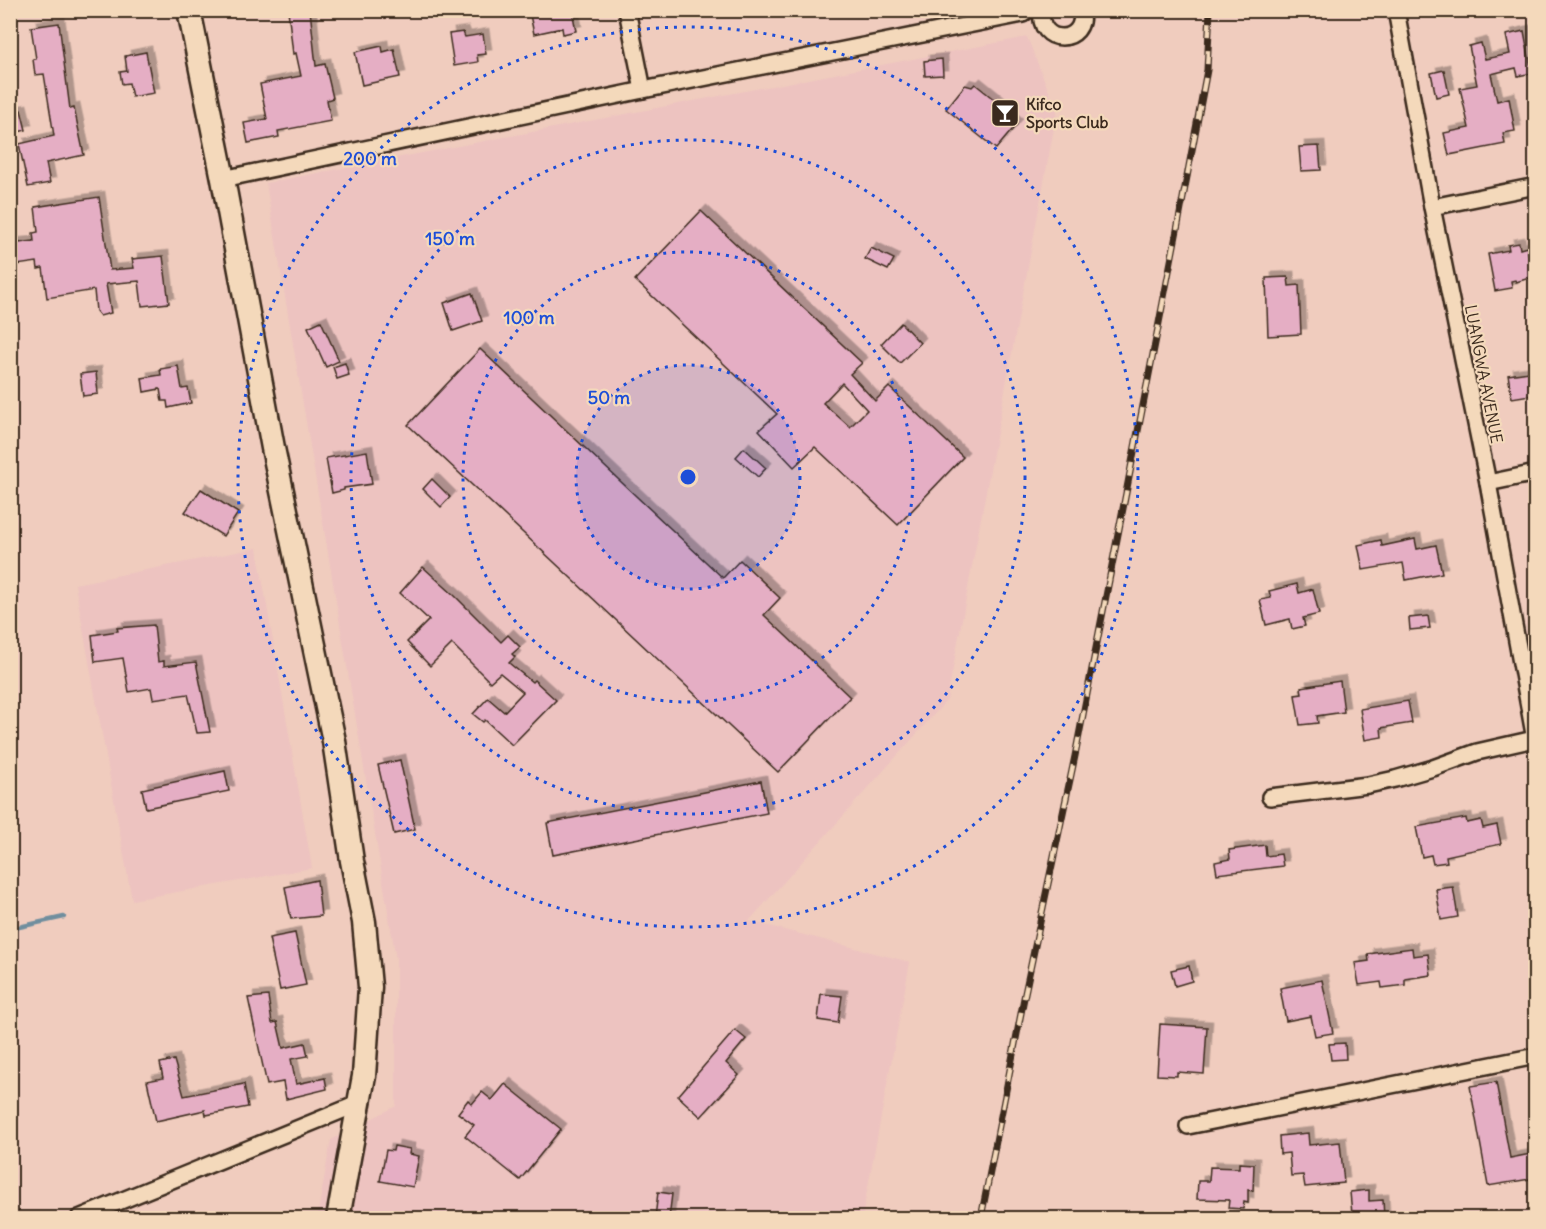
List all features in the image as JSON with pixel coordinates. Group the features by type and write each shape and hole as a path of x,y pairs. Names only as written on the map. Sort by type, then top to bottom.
{"main road":[{"path":"189,10 273,448 334,741 364,922 370,987 364,1076 338,1218"}],"street":[{"path":"627,10 643,90"},
{"path":"223,179 643,90 1036,14 1047,32 1059,38 1072,35 1080,26 1083,19 1081,10"},
{"name":"LUANGWA AVENUE","path":"1396,10 1431,207 1488,483 1535,742"},
{"path":"1431,207 1536,186"},
{"path":"1488,483 1536,473"},
{"path":"1270,797 1395,779 1478,752 1535,742"},
{"path":"1188,1126 1536,1056"},
{"path":"79,1218 360,1103"}],"shaded area":[{"path":"1027,37 1057,112 947,700 749,921 910,962 862,1218 317,1218 331,1140 396,1106 396,959 266,183"},
{"path":"257,548 312,868 132,900 75,584"}],"building":[{"path":"288,10 310,10 316,66 325,64 333,98 327,100 331,121 278,131 279,137 248,143 244,123 267,119 260,84 301,76 296,53 293,54"},
{"path":"529,10 572,10 576,31 563,34 562,28 534,34"},
{"path":"59,23 70,109 74,108 84,155 46,163 50,183 28,187 19,144 54,136 44,74 35,75 33,59 36,59 31,27"},
{"path":"1524,31 1532,73 1518,76 1516,68 1491,74 1497,101 1509,98 1515,131 1503,133 1505,144 1449,155 1444,133 1469,128 1460,88 1477,85 1469,46 1481,43 1485,59 1510,54 1506,35"},
{"path":"463,32 465,37 483,34 486,54 477,55 478,62 454,66 449,34"},
{"path":"382,46 383,52 394,49 400,77 362,85 355,52"},
{"path":"146,52 154,93 132,97 129,83 122,84 120,72 127,71 125,56"},
{"path":"942,59 943,75 925,76 924,61"},
{"path":"1444,70 1449,94 1436,97 1431,73"},
{"path":"975,84 1011,113 1008,116 1017,124 996,149 946,109 965,85 972,87"},
{"path":"21,110 26,130 10,134 10,112"},
{"path":"1319,146 1321,170 1301,171 1299,147"},
{"path":"99,197 110,270 134,268 132,259 163,256 169,303 142,306 139,281 106,284 111,313 100,316 96,311 94,290 47,298 43,268 38,269 37,262 10,266 10,244 34,241 33,233 38,232 35,207"},
{"path":"701,211 862,363 850,374 875,401 889,387 963,457 898,525 815,447 794,467 759,430 777,414 635,280","holes":["842,383 867,410 850,427 823,403"]},
{"path":"1519,243 1520,249 1527,247 1533,277 1516,282 1511,281 1512,288 1495,291 1488,254 1509,250 1508,245"},
{"path":"871,248 894,259 888,270 865,259"},
{"path":"1288,277 1289,286 1299,285 1301,334 1268,336 1266,278"},
{"path":"472,293 482,321 453,331 444,303"},
{"path":"321,321 339,361 326,367 308,327"},
{"path":"901,323 920,343 900,363 881,344"},
{"path":"480,349 723,578 740,560 780,598 764,615 850,697 778,772 408,425"},
{"path":"345,363 349,375 337,379 333,367"},
{"path":"178,366 182,389 188,388 191,403 168,408 167,401 162,401 160,389 144,392 142,378 161,375 160,369"},
{"path":"1536,371 1536,394 1512,398 1508,375"},
{"path":"96,372 98,394 83,396 80,374"},
{"path":"744,448 766,468 758,477 736,457"},
{"path":"367,451 372,484 344,488 344,490 332,493 326,458"},
{"path":"432,479 450,497 441,507 423,489"},
{"path":"201,489 238,513 223,536 185,512"},
{"path":"1415,539 1417,549 1436,545 1442,573 1406,580 1403,563 1363,570 1358,545 1381,540 1382,546"},
{"path":"423,567 501,642 508,635 520,647 512,654 515,657 509,663 532,682 534,680 556,700 512,745 485,720 483,722 473,714 488,698 504,712 523,692 500,673 490,682 452,644 430,666 407,642 429,620 400,593"},
{"path":"1297,584 1299,593 1313,589 1319,614 1303,618 1305,626 1292,629 1290,619 1266,625 1260,600 1271,598 1269,591"},
{"path":"1428,616 1430,628 1410,630 1409,618"},
{"path":"154,625 158,662 164,661 164,666 196,662 210,732 197,733 188,694 153,699 151,688 129,692 123,658 95,662 92,635 118,631 117,628"},
{"path":"1340,681 1344,712 1317,716 1318,723 1300,725 1295,695 1302,694 1301,687"},
{"path":"1408,701 1412,723 1381,728 1382,737 1365,740 1360,709"},
{"path":"400,760 415,829 394,834 378,765"},
{"path":"225,771 229,791 146,808 142,789"},
{"path":"761,781 767,813 553,855 547,823"},
{"path":"1466,818 1467,823 1481,820 1483,828 1497,825 1501,844 1446,856 1447,862 1433,864 1431,855 1422,857 1416,827"},
{"path":"1265,845 1266,856 1281,854 1283,866 1217,874 1215,862 1230,859 1229,850"},
{"path":"317,880 321,916 291,919 285,887"},
{"path":"1453,887 1458,917 1441,920 1436,889"},
{"path":"295,933 306,985 280,990 269,938"},
{"path":"1412,948 1413,956 1428,954 1431,975 1405,979 1405,985 1382,988 1381,982 1359,985 1355,963 1369,961 1368,954"},
{"path":"1189,966 1192,981 1175,986 1171,970"},
{"path":"1322,980 1333,1033 1315,1036 1311,1016 1286,1021 1280,988"},
{"path":"821,994 842,996 838,1023 818,1020"},
{"path":"268,996 272,1023 277,1022 283,1048 305,1043 308,1056 291,1059 296,1084 325,1078 327,1089 286,1099 283,1082 267,1085 248,998"},
{"path":"1160,1024 1207,1027 1204,1074 1177,1072 1177,1076 1157,1075"},
{"path":"735,1030 746,1039 726,1063 739,1075 701,1117 678,1096"},
{"path":"1345,1043 1346,1059 1331,1060 1329,1044"},
{"path":"174,1060 184,1096 244,1084 248,1107 206,1115 205,1110 156,1121 147,1081 163,1078 160,1063"},
{"path":"1496,1082 1510,1158 1536,1153 1536,1178 1488,1186 1470,1086"},
{"path":"505,1084 561,1129 520,1180 465,1136 474,1125 458,1113 468,1100 472,1104 482,1092 492,1100"},
{"path":"1308,1133 1309,1145 1340,1142 1344,1183 1305,1187 1303,1175 1291,1176 1289,1153 1280,1154 1279,1136"},
{"path":"394,1146 410,1149 409,1154 419,1156 413,1187 380,1181 386,1150 393,1151"},
{"path":"1239,1163 1254,1164 1253,1191 1248,1190 1248,1203 1244,1202 1243,1209 1228,1208 1229,1200 1197,1199 1198,1181 1209,1181 1210,1167 1239,1168"},
{"path":"1369,1190 1369,1201 1383,1200 1384,1217 1364,1218 1364,1213 1352,1214 1350,1192"},
{"path":"658,1192 672,1194 669,1218 655,1218"}],"waterway":[{"path":"10,929 64,917"}],"railway":[{"path":"981,1218 1075,756 1177,230 1207,70 1210,10"}],"place":[{"name":"Kifco Sports Club","path":"1005,113"}]}
